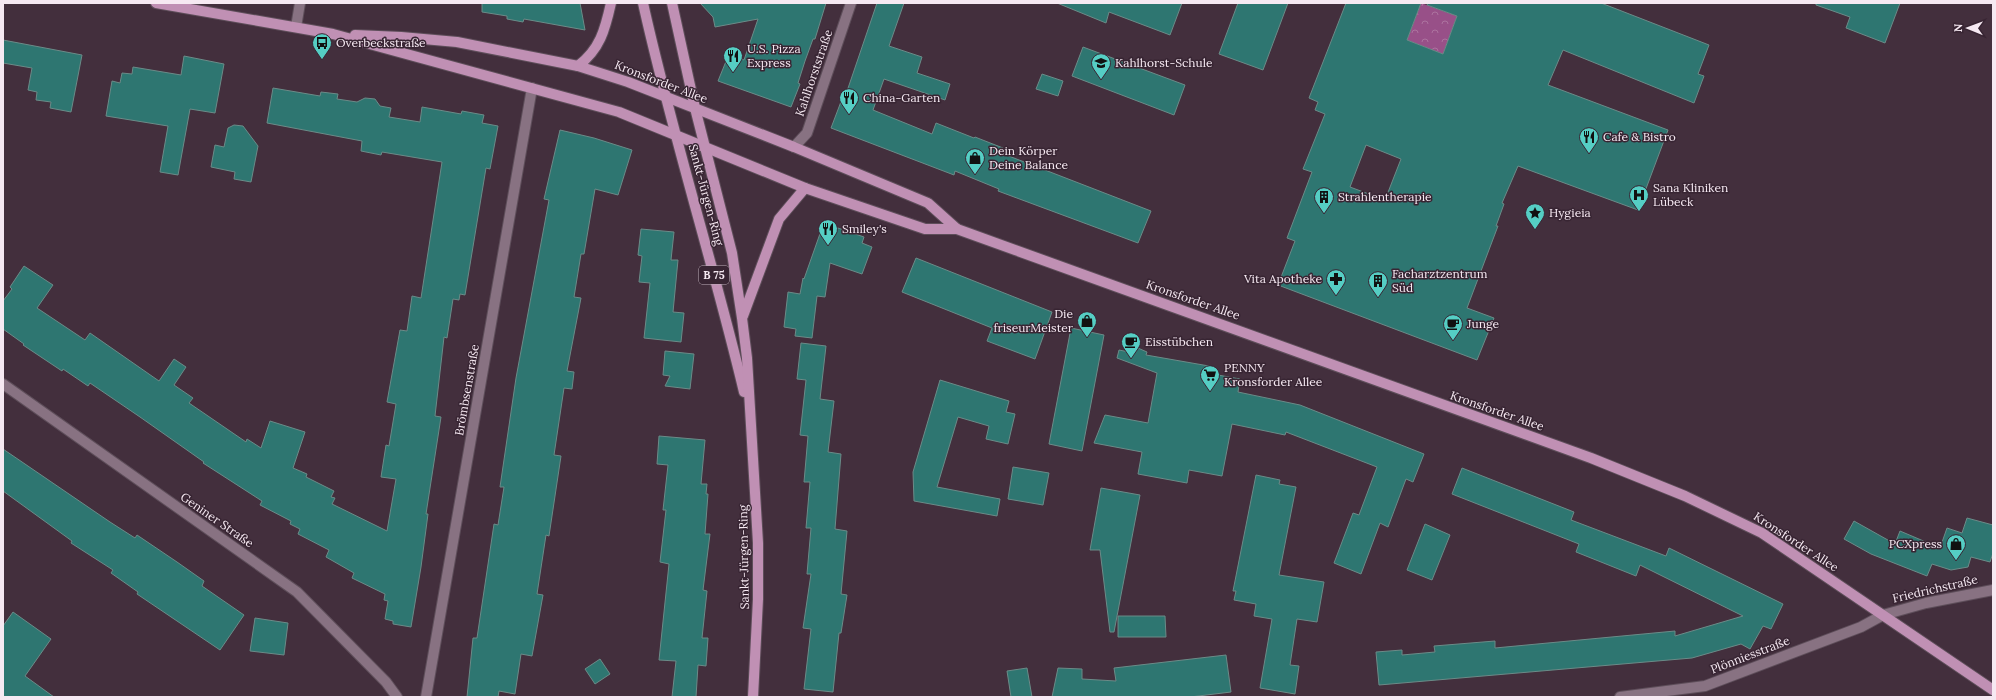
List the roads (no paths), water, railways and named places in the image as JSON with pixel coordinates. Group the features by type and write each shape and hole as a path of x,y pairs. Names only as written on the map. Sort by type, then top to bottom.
{"main road":[{"name":"Kronsforder Allee","path":"156,3 333,34 619,112 805,188 925,229 957,229 1591,458 1685,496 1762,533 1993,690"},
{"path":"578,66 590,57 598,45 612,3"},
{"name":"Sankt-Jürgen-Ring","path":"643,3 665,96 732,342 750,417"},
{"name":"Sankt-Jürgen-Ring","path":"672,3 695,108 732,253 747,358 758,543 758,599 753,697"},
{"name":"Kronsforder Allee","path":"333,34 401,37 457,42 578,66 665,96 794,147 928,204 957,229"},
{"path":"742,318 779,219 805,188"}],"street":[{"path":"296,27 300,3"},
{"name":"Kahlhorststraße","path":"794,147 807,132 851,3"},
{"name":"Brömbsenstraße","path":"426,697 532,88"},
{"name":"Geniner Straße","path":"3,384 297,592 386,682 398,697"},
{"name":"Friedrichstraße","path":"1883,615 1926,603 1993,590"},
{"name":"Plönniesstraße","path":"1620,697 1705,686 1861,627 1883,615"}],"place":[{"name":"Overbeckstraße","path":"322,60"},
{"name":"U.S. Pizza Express","path":"733,73"},
{"name":"Kahlhorst-Schule","path":"1101,80"},
{"name":"China-Garten","path":"849,115"},
{"name":"Cafe & Bistro","path":"1589,154"},
{"name":"Dein Körper Deine Balance","path":"975,175"},
{"name":"Sana Kliniken Lübeck","path":"1639,212"},
{"name":"Strahlentherapie","path":"1324,214"},
{"name":"Hygieia","path":"1535,230"},
{"name":"Smiley's","path":"828,246"},
{"name":"Vita Apotheke","path":"1336,296"},
{"name":"Facharztzentrum Süd","path":"1378,298"},
{"name":"Die friseurMeister","path":"1087,338"},
{"name":"Junge","path":"1453,341"},
{"name":"Eisstübchen","path":"1131,359"},
{"name":"PENNY Kronsforder Allee","path":"1210,392"},
{"name":"PCXpress","path":"1956,561"}]}
